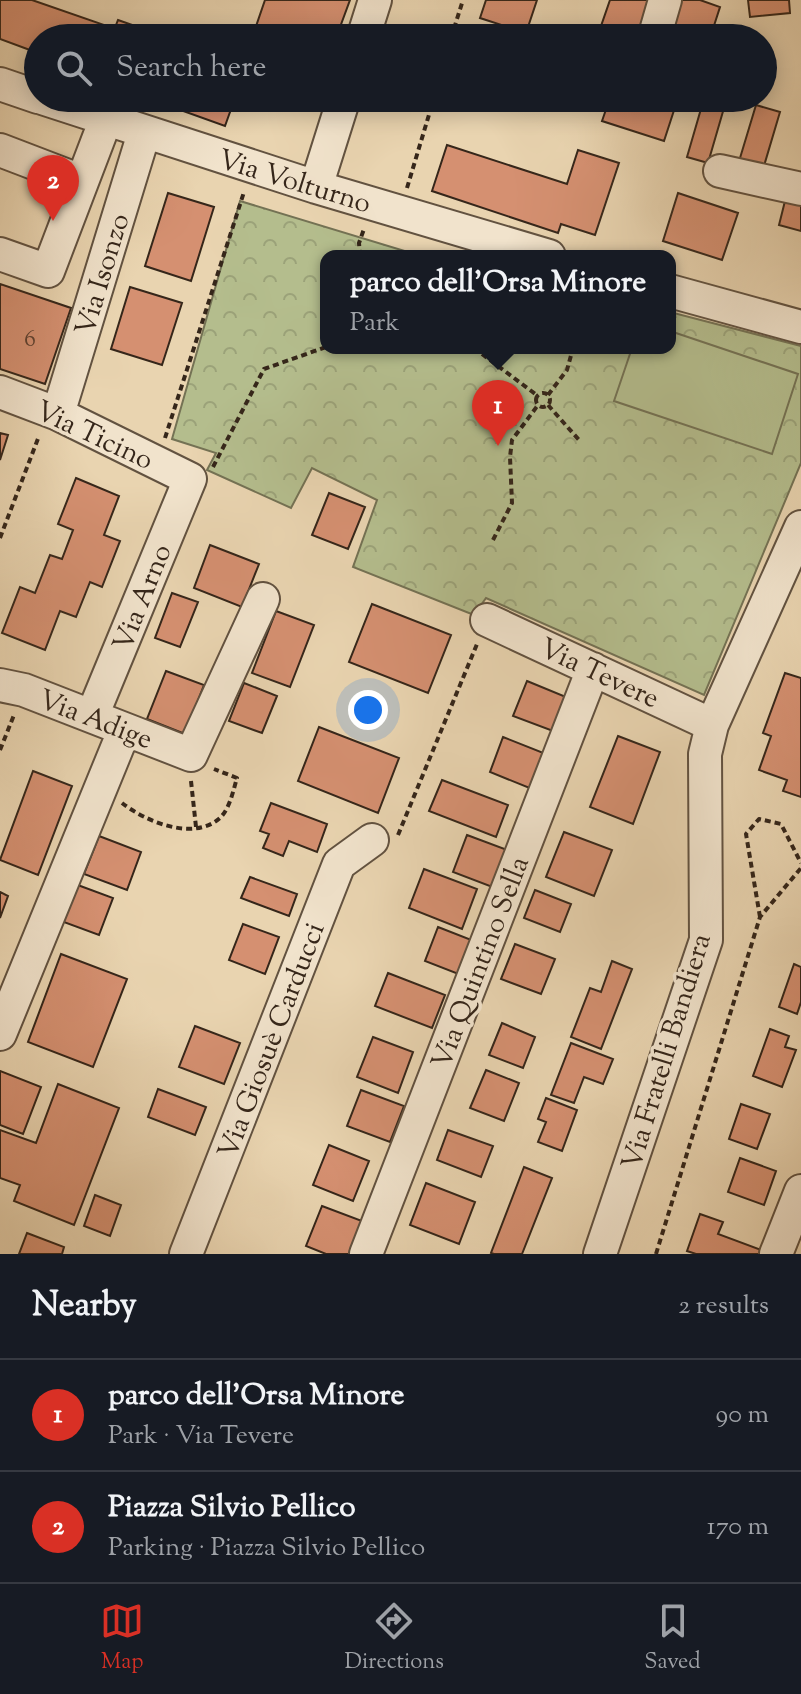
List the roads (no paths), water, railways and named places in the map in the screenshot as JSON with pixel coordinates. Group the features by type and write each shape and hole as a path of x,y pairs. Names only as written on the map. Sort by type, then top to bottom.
{"street":[{"path":"367,24 375,0"},
{"path":"658,24 665,0"},
{"name":"Via Volturno","path":"0,84 24,92"},
{"name":"Via Volturno","path":"85,112 316,187 529,250"},
{"path":"316,187 340,112"},
{"path":"0,254 48,271 106,119"},
{"name":"Via Isonzo","path":"53,412 144,133"},
{"path":"0,150 81,181"},
{"path":"720,171 801,189"},
{"path":"676,293 801,327"},
{"name":"Via Ticino","path":"0,392 53,412 190,479"},
{"name":"Via Arno","path":"92,716 190,479"},
{"name":"Via Fratelli Bandiera","path":"600,1254 706,940 705,754 712,725 801,527"},
{"name":"Via Adige","path":"12,688 92,716 191,758 263,599"},
{"name":"Via Tevere","path":"487,620 712,725"},
{"name":"Via Quintino Sella","path":"366,1254 593,669"},
{"path":"0,1034 124,731"},
{"name":"Via Giosuè Carducci","path":"186,1254 339,864 372,840"},
{"path":"776,1254 801,1191"}],"place":[{"name":"Piazza Silvio Pellico","path":"53,221"},
{"name":"parco dell'Orsa Minore","path":"498,446"}]}
